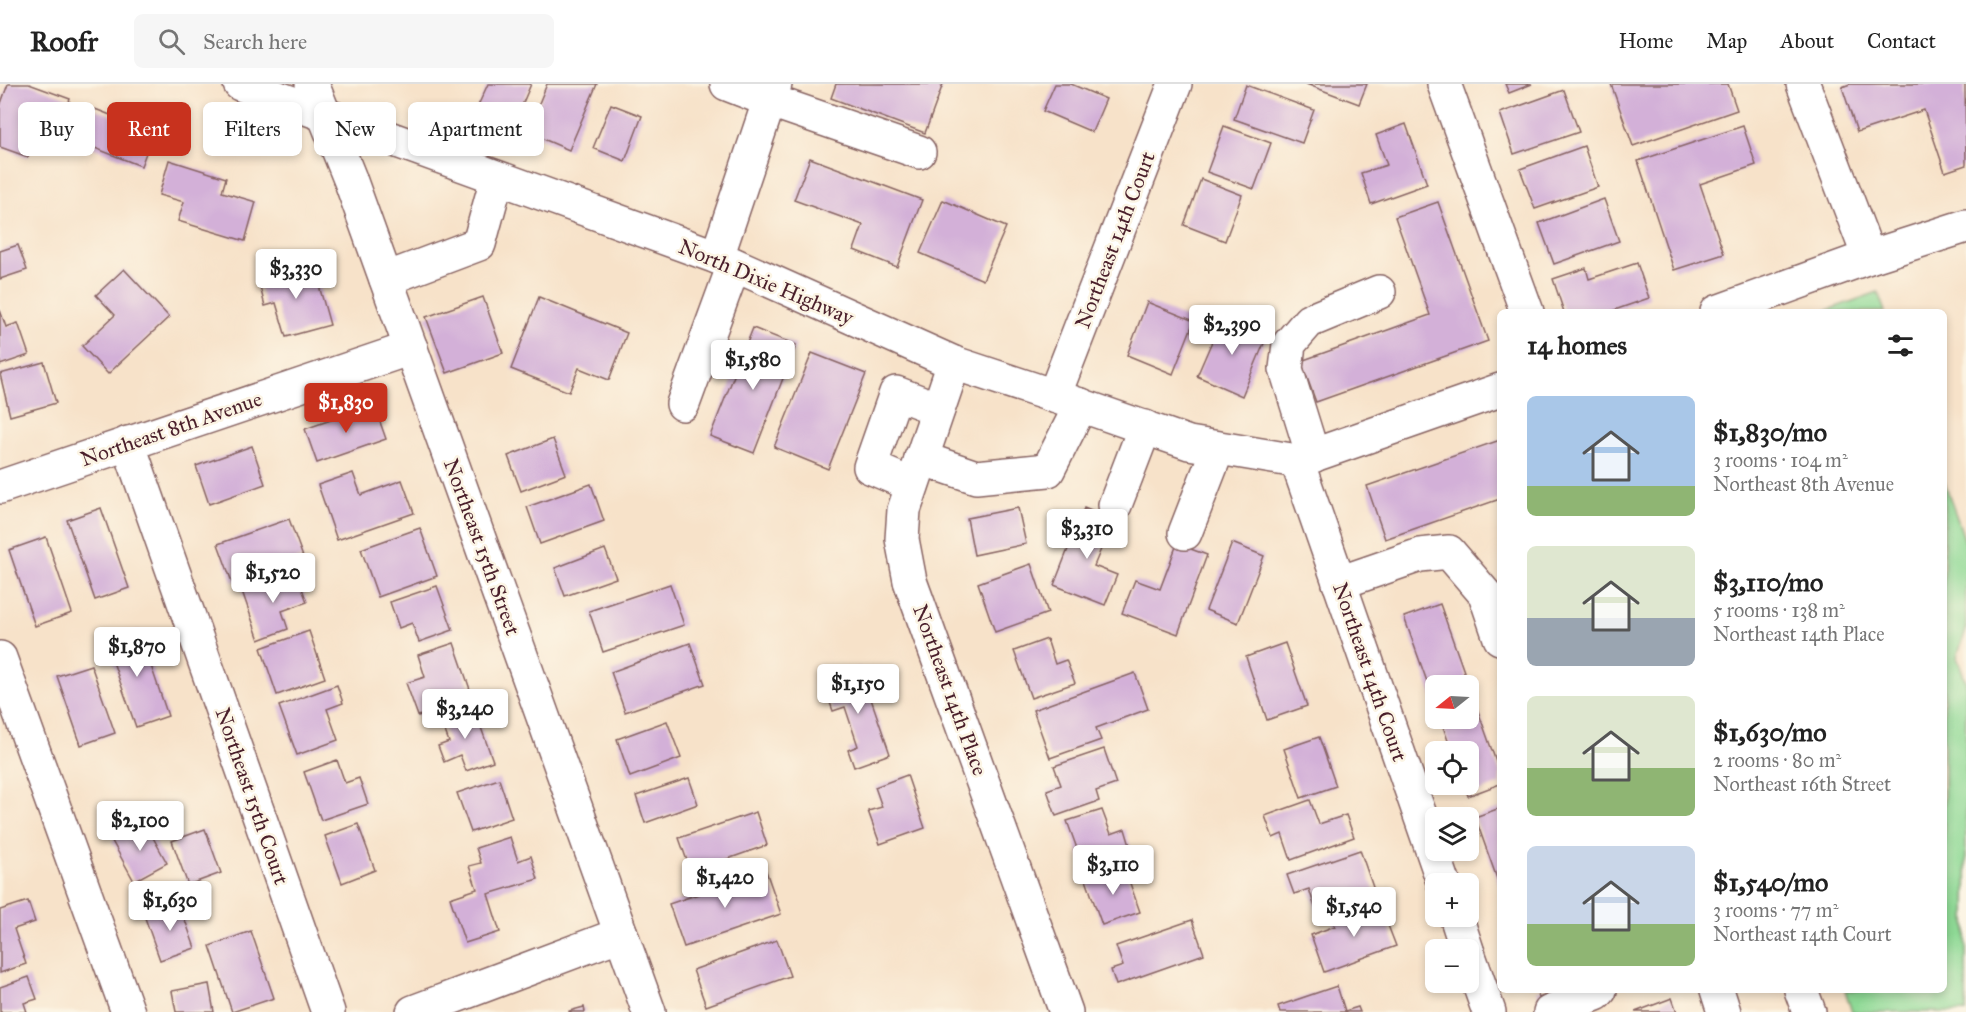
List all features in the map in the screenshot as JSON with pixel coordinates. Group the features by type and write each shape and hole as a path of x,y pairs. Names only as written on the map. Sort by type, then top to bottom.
{"street":[{"name":"North Dixie Highway","path":"240,84 314,112"},
{"name":"Northeast 15th Street","path":"312,84 319,102"},
{"path":"728,84 772,92 920,152"},
{"name":"Northeast 14th Court","path":"917,472 976,477 1048,470 1067,400 1175,84"},
{"path":"1444,84 1526,309"},
{"path":"1803,84 1869,257"},
{"path":"682,404 772,92"},
{"name":"North Dixie Highway","path":"396,142 725,261 954,363 1189,443 1305,458"},
{"name":"Northeast 15th Street","path":"340,156 649,1012"},
{"path":"386,279 478,244 497,178"},
{"path":"1725,309 1869,257 1966,226"},
{"name":"Northeast 14th Court","path":"1379,292 1309,321 1289,344 1286,369 1305,458 1339,583 1440,873"},
{"name":"Northeast 8th Avenue","path":"0,487 411,348"},
{"name":"Northeast 14th Place","path":"954,363 904,510 902,539 910,581 1066,1012"},
{"path":"1305,458 1497,391"},
{"path":"917,472 870,467 896,393 938,409"},
{"path":"1115,505 1145,427"},
{"name":"Northeast 15th Court","path":"128,443 328,1012"},
{"path":"1185,533 1218,448"},
{"path":"1339,583 1420,555 1449,552 1485,594 1497,629"},
{"path":"0,658 128,1012"},
{"path":"413,1012 621,934"},
{"path":"1479,983 1489,1012"},
{"path":"1550,1012 1597,993"},
{"path":"1718,993 1724,1012"},
{"path":"1802,993 1809,1012"}],"green space":[{"path":"1878,292 1884,309 1830,309"},
{"path":"1947,490 1966,544 1966,630 1957,657 1966,682 1966,1012 1852,1012 1846,993 1947,993"}],"building":[{"path":"8,84 29,84 70,99 69,102 18,102 18,153 0,147 0,106"},
{"path":"488,84 531,84 523,102 480,102"},
{"path":"547,84 597,84 569,150 544,139 544,102 540,102"},
{"path":"836,84 943,84 925,133 831,98"},
{"path":"1055,84 1071,84 1106,99 1092,132 1043,111"},
{"path":"1306,84 1367,84 1359,104"},
{"path":"1505,84 1532,84 1509,93"},
{"path":"1611,84 1728,84 1737,110 1633,146"},
{"path":"1850,84 1965,84 1966,165 1945,172 1924,110 1857,132 1842,87"},
{"path":"1246,85 1314,110 1302,143 1234,119"},
{"path":"1564,90 1579,132 1514,154 1500,113"},
{"path":"611,104 642,116 625,161 593,148"},
{"path":"95,109 107,114 107,153 95,148"},
{"path":"1406,124 1427,184 1371,204 1361,173 1387,165 1376,135"},
{"path":"1224,126 1271,143 1254,189 1207,172"},
{"path":"1743,126 1756,165 1700,184 1724,254 1674,270 1638,161"},
{"path":"1584,146 1598,187 1535,209 1520,169"},
{"path":"115,156 145,156 141,166"},
{"path":"810,158 922,200 897,267 854,250 863,225 794,200"},
{"path":"169,160 226,178 222,192 256,202 245,241 178,221 184,202 159,195"},
{"path":"1201,179 1242,195 1225,241 1184,225"},
{"path":"1604,199 1619,241 1554,264 1539,223"},
{"path":"943,200 1006,227 983,280 920,253"},
{"path":"1438,202 1488,341 1316,402 1301,361 1430,315 1395,217"},
{"path":"18,245 27,270 0,279 0,251"},
{"path":"1637,263 1649,298 1618,309 1563,309 1553,279 1586,268 1589,279"},
{"path":"313,264 330,325 286,337 276,303 265,306 258,279"},
{"path":"124,269 169,317 108,374 82,346 115,315 96,295"},
{"path":"483,297 503,353 447,373 426,317"},
{"path":"539,297 627,333 609,380 579,368 569,392 511,369"},
{"path":"1147,302 1194,321 1173,374 1127,355"},
{"path":"0,310 6,327 18,323 29,355 0,365"},
{"path":"1223,316 1267,336 1242,396 1197,376"},
{"path":"753,328 796,345 754,453 710,436"},
{"path":"812,353 866,374 828,469 774,447"},
{"path":"44,362 56,403 10,416 0,374"},
{"path":"374,405 386,439 317,463 305,429"},
{"path":"553,439 566,474 521,491 508,456"},
{"path":"1497,441 1497,500 1385,539 1367,486"},
{"path":"252,446 265,484 209,504 196,466"},
{"path":"353,473 361,495 402,480 414,513 337,540 318,485"},
{"path":"591,484 604,521 540,544 527,507"},
{"path":"101,508 129,588 95,600 67,520"},
{"path":"1018,508 1026,544 974,555 967,518"},
{"path":"1084,508 1113,520 1094,566 1117,575 1105,605 1054,585"},
{"path":"289,519 303,557 232,582 218,544"},
{"path":"420,528 437,576 378,597 361,549"},
{"path":"46,537 72,613 35,626 9,550"},
{"path":"1232,543 1264,556 1238,623 1206,610"},
{"path":"1177,544 1207,555 1178,634 1122,613 1135,580 1160,589"},
{"path":"605,549 616,578 565,596 555,568"},
{"path":"1031,564 1048,613 995,632 978,583"},
{"path":"296,572 307,602 282,611 288,629 259,640 242,591"},
{"path":"670,584 684,625 603,652 589,611"},
{"path":"437,586 453,630 419,642 412,623 399,628 390,602"},
{"path":"1440,604 1465,675 1425,676 1404,617"},
{"path":"139,630 168,716 136,727 106,642"},
{"path":"309,631 325,678 277,695 261,648"},
{"path":"1047,639 1055,664 1066,660 1075,683 1031,698 1014,651"},
{"path":"454,643 473,698 418,716 406,683 425,677 418,655"},
{"path":"690,643 705,684 625,712 611,672"},
{"path":"1285,643 1307,706 1267,720 1246,657"},
{"path":"91,665 115,733 81,745 57,676"},
{"path":"860,667 890,754 854,767 848,750 858,746 845,707 833,711 822,680"},
{"path":"1135,673 1148,709 1096,728 1101,740 1050,758 1033,710"},
{"path":"337,685 343,703 327,709 338,740 297,755 279,706"},
{"path":"474,708 493,761 466,771 460,755 444,762 438,746 449,742 441,720"},
{"path":"1479,714 1497,765 1497,785 1479,792 1479,741 1448,741 1444,729 1479,729"},
{"path":"667,721 681,758 630,777 617,739"},
{"path":"1319,737 1336,786 1301,798 1284,749"},
{"path":"1104,749 1116,784 1096,791 1099,801 1056,816 1047,790 1061,785 1054,766"},
{"path":"337,760 345,783 359,778 368,804 321,820 304,772"},
{"path":"907,775 925,828 880,844 868,811 882,807 875,787"},
{"path":"689,778 698,804 645,823 636,796"},
{"path":"499,779 512,818 471,832 457,793"},
{"path":"1310,800 1319,824 1346,815 1354,837 1291,860 1282,834 1273,838 1265,816"},
{"path":"1497,809 1497,879 1479,828 1479,816"},
{"path":"1102,810 1111,834 1125,829 1131,849 1083,865 1067,821"},
{"path":"756,812 767,845 691,872 679,838"},
{"path":"145,823 167,863 134,881 112,841"},
{"path":"358,824 375,870 342,883 325,836"},
{"path":"205,829 221,873 188,885 172,841"},
{"path":"510,837 518,861 531,856 538,879 488,894 500,932 465,943 450,898 477,889 469,866 481,863 476,848"},
{"path":"1360,850 1375,893 1317,913 1309,889 1294,894 1287,875"},
{"path":"1124,866 1140,912 1102,925 1086,880"},
{"path":"766,871 781,914 684,947 669,904"},
{"path":"28,901 35,922 14,929 26,964 0,973 0,910"},
{"path":"1379,902 1396,946 1324,972 1311,935 1335,926 1332,919"},
{"path":"179,903 195,948 160,960 144,915"},
{"path":"1192,920 1204,954 1116,985 1111,970 1123,966 1116,946"},
{"path":"251,931 274,998 232,1012 210,946"},
{"path":"777,940 790,976 706,1006 693,970"},
{"path":"29,977 37,999 24,1003 27,1012 0,1012 0,987"},
{"path":"209,984 214,1012 176,1012 172,991"},
{"path":"1337,986 1345,1011 1358,1007 1360,1012 1280,1012 1278,1006"},
{"path":"1537,993 1553,993 1539,998"},
{"path":"1672,998 1677,1012 1635,1012"},
{"path":"584,1007 585,1012 569,1012 569,1011"}]}
